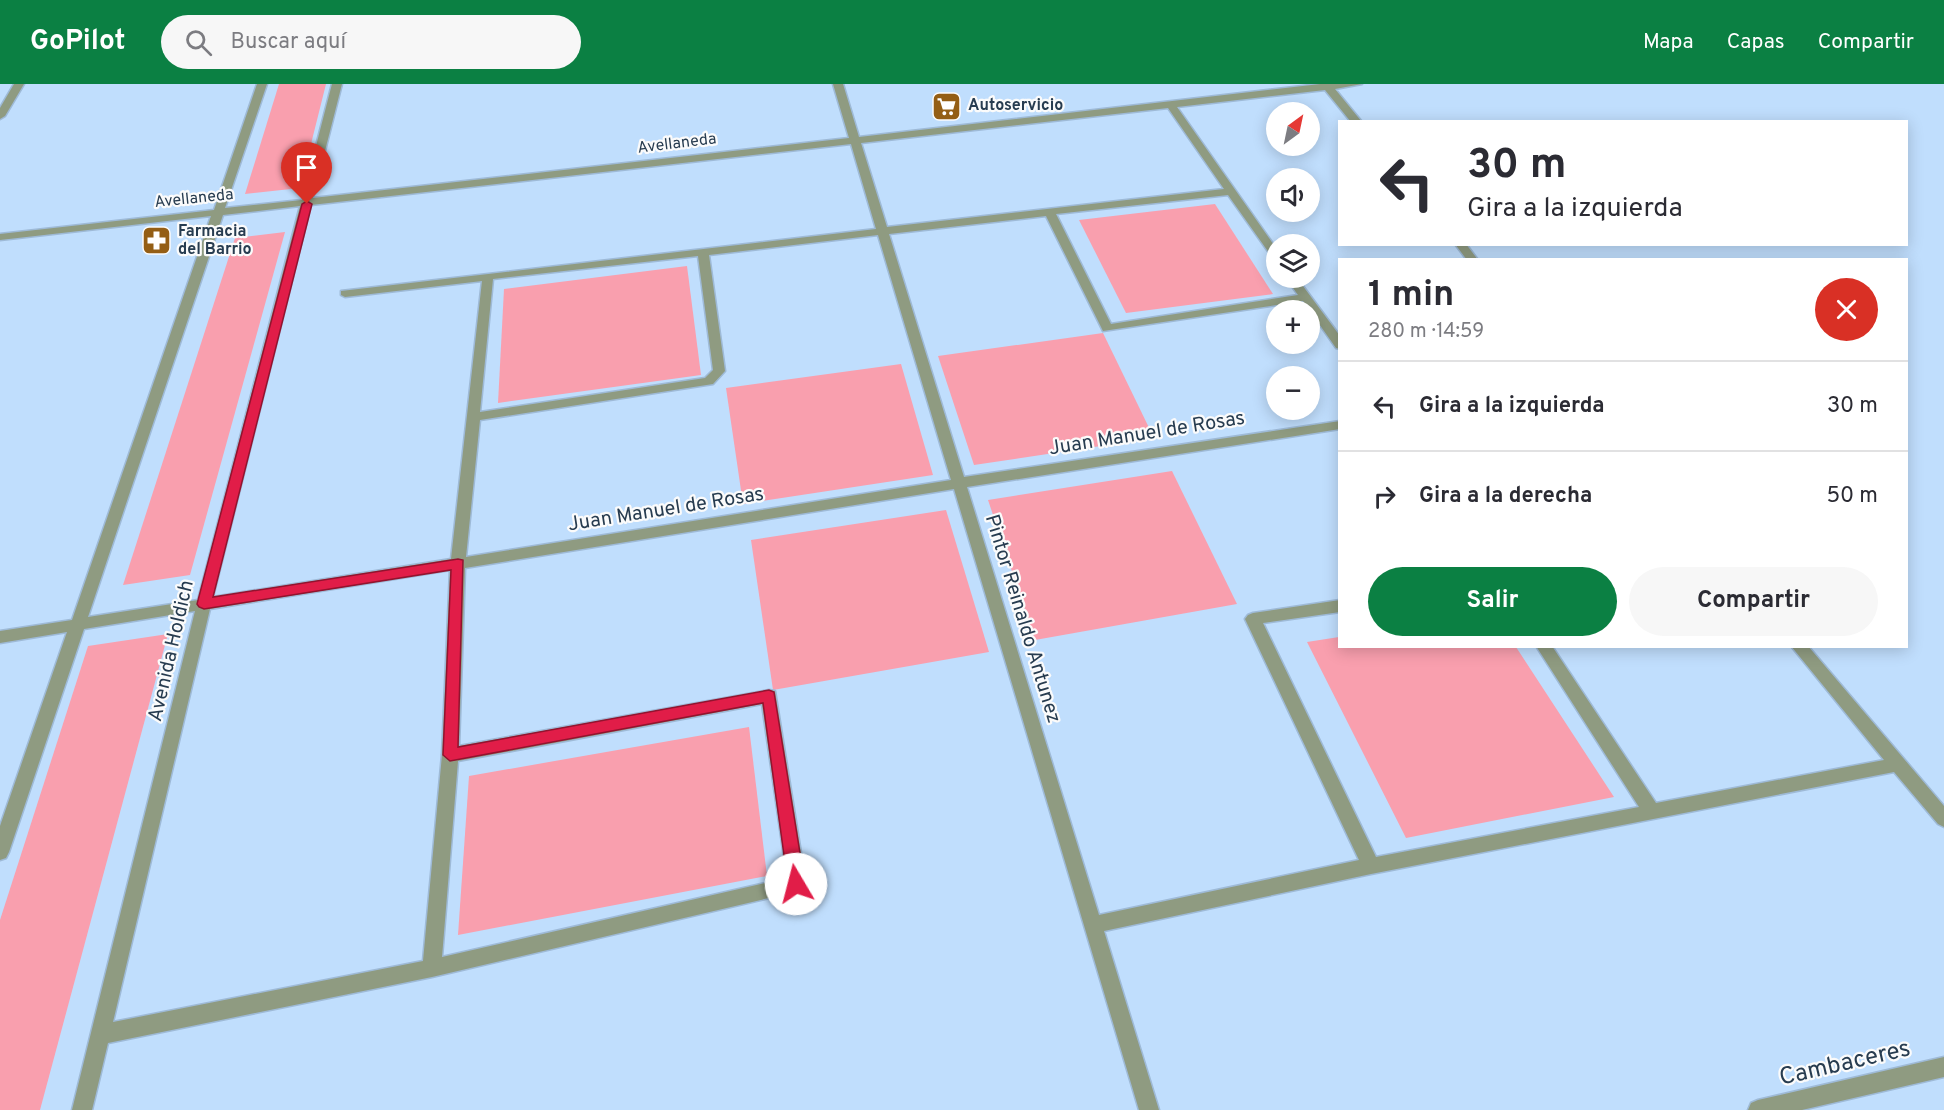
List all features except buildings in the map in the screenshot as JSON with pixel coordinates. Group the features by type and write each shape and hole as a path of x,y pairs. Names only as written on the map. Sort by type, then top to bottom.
{"street":[{"path":"0,116 19,84"},
{"path":"0,852 262,84"},
{"name":"Avenida Holdich","path":"82,1110 103,1034 204,604 337,84"},
{"name":"Pintor Reinaldo Antunez","path":"837,84 1149,1110"},
{"name":"Avellaneda","path":"0,237 1357,84"},
{"path":"1327,86 1355,120"},
{"path":"1171,105 1266,240"},
{"path":"345,293 703,251 883,233 1232,191"},
{"path":"1050,213 1107,328 1306,297"},
{"path":"1462,246 1471,258"},
{"path":"474,417 709,381 718,371 703,251"},
{"path":"432,968 450,755 458,564 488,276"},
{"path":"1299,288 1338,342"},
{"name":"Juan Manuel de Rosas","path":"0,637 959,483 1338,425"},
{"path":"1338,606 1253,620 1371,866"},
{"path":"1544,648 1653,813"},
{"path":"1800,648 1944,819"},
{"path":"103,1034 432,968 796,884 769,696 450,755"},
{"path":"1093,925 1371,866 1898,764"},
{"name":"Cambaceres","path":"1758,1110 1944,1067"}],"shaded area":[{"path":"279,84 326,84 300,188 245,194"},
{"path":"1215,204 1266,283 1266,288 1269,288 1273,294 1126,313 1079,220"},
{"path":"285,232 190,575 123,585 235,238"},
{"path":"687,266 701,375 498,403 504,289"},
{"path":"1103,333 1154,438 974,465 938,356"},
{"path":"901,364 933,475 743,504 726,388"},
{"path":"1172,471 1237,604 1035,640 988,500"},
{"path":"946,510 989,652 773,690 751,540"},
{"path":"168,634 40,1110 0,1110 0,920 88,646"},
{"path":"1338,637 1338,648 1517,648 1614,797 1406,838 1307,642"},
{"path":"749,727 767,876 458,935 469,776"}],"place":[{"name":"Autoservicio","path":"947,106"},
{"name":"Farmacia del Barrio","path":"157,241"}],"route":[{"path":"307,204 204,604 458,564 450,755 769,696 796,884"}]}
